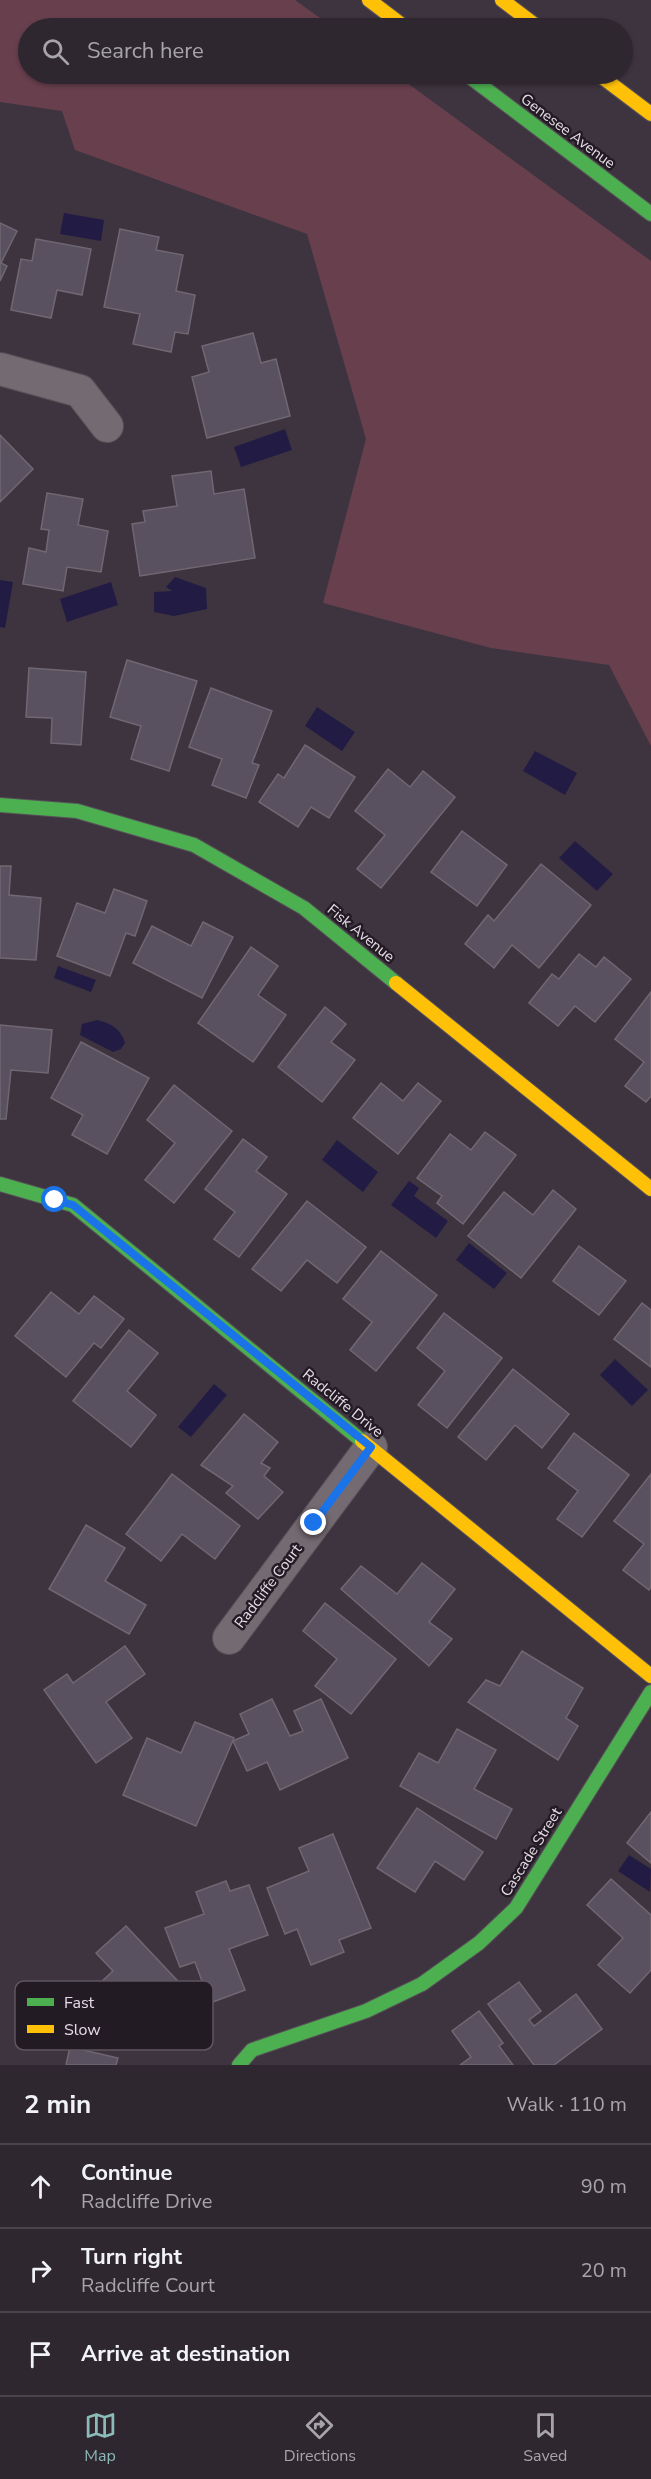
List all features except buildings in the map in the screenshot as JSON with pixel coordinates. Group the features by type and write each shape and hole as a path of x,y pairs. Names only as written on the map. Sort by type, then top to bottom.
{"street":[{"path":"369,0 393,18"},
{"path":"502,0 526,18"},
{"name":"Genesee Avenue","path":"479,84 651,214"},
{"path":"611,84 651,114"},
{"path":"0,369 80,391 107,426"},
{"name":"Fisk Avenue","path":"0,805 77,811 194,845 304,908 651,1189"},
{"name":"Radcliffe Drive","path":"0,1184 73,1205 651,1676"},
{"name":"Radcliffe Court","path":"229,1638 371,1447"},
{"name":"Cascade Street","path":"238,2065 252,2050 366,2011 422,1984 479,1942 516,1908 651,1692"}],"shaded area":[{"path":"0,0 295,0 320,18 18,18 18,84 409,84 651,261 651,746 609,665 491,648 323,603 366,439 307,234 75,150 62,111 0,102"},
{"path":"64,213 104,220 101,241 60,234"},
{"path":"285,429 292,450 241,467 234,447"},
{"path":"175,577 206,588 207,609 174,616 154,612 154,592 172,591 166,587"},
{"path":"0,580 13,582 5,628 0,627"},
{"path":"111,582 118,605 67,622 60,599"},
{"path":"317,707 355,732 342,751 305,726"},
{"path":"535,751 577,773 565,795 523,771"},
{"path":"575,841 613,874 597,891 559,858"},
{"path":"58,966 96,980 91,992 54,978"},
{"path":"97,1020 118,1030 125,1043 121,1049 113,1052 80,1035 82,1024"},
{"path":"337,1140 378,1172 363,1192 322,1160"},
{"path":"409,1181 419,1188 414,1196 448,1221 436,1238 391,1205"},
{"path":"469,1243 507,1273 494,1289 456,1260"},
{"path":"615,1359 648,1390 632,1406 600,1375"},
{"path":"214,1384 227,1395 191,1437 178,1427"},
{"path":"629,1855 651,1869 650,1892 618,1871"}],"traffic: fast":[{"path":"479,84 651,214"},
{"path":"0,805 77,811 194,845 304,908 396,983"},
{"path":"0,1184 73,1205 362,1441"},
{"path":"239,2065 252,2050 366,2011 422,1984 479,1943 516,1908 651,1692"}],"traffic: slow":[{"path":"369,0 393,18"},
{"path":"502,0 526,18"},
{"path":"611,84 651,114"},
{"path":"396,983 651,1189"},
{"path":"362,1441 651,1676"}],"route":[{"path":"55,1200 73,1205 371,1447 314,1523"}]}
